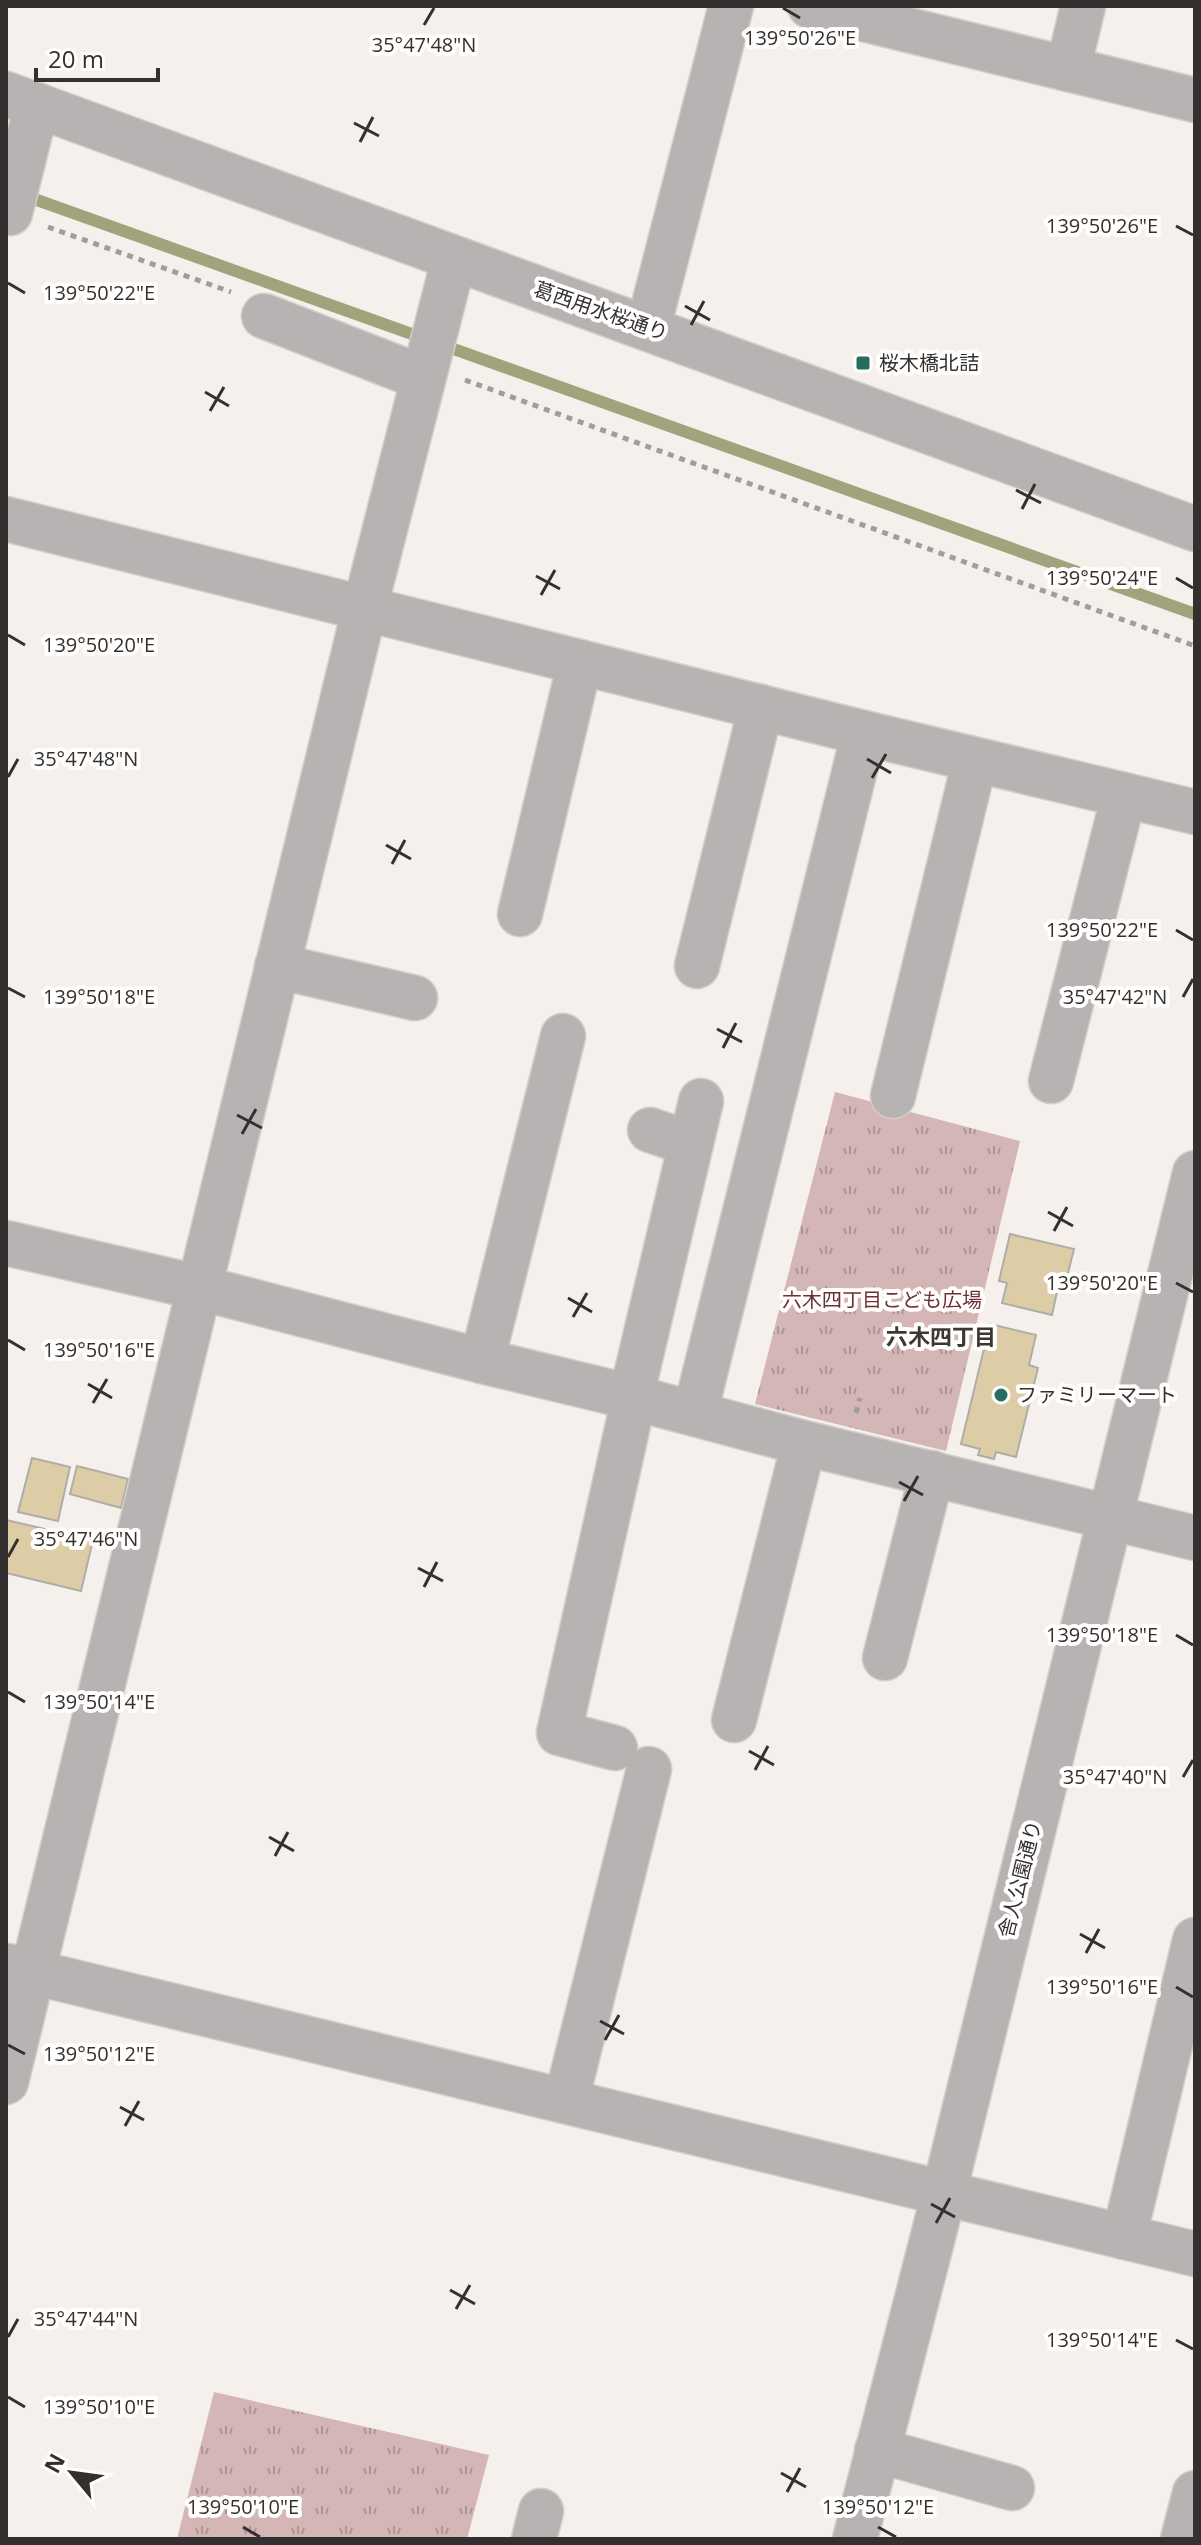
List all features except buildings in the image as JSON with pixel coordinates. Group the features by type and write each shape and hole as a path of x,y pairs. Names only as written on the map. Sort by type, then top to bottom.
{"street":[{"path":"648,328 731,6"},
{"path":"810,6 1195,100"},
{"path":"1068,69 1083,6"},
{"path":"10,213 26,150 22,99"},
{"name":"葛西用水桜通り","path":"22,99 1195,529"},
{"path":"6,2082 20,1969 201,1288 365,607 454,259"},
{"path":"264,316 424,372"},
{"path":"6,519 864,733 1195,812"},
{"path":"520,914 580,662"},
{"path":"697,966 761,707"},
{"path":"695,1413 864,733"},
{"path":"893,1096 975,760"},
{"path":"1051,1081 1124,795"},
{"path":"277,966 415,998"},
{"path":"482,1361 563,1036"},
{"path":"566,2101 632,1758 559,1733 632,1397 701,1101"},
{"path":"650,1130 691,1144"},
{"name":"舎人公園通り","path":"855,2539 1195,1173"},
{"path":"6,1243 201,1288 366,1345 482,1361 1195,1538"},
{"path":"734,1720 804,1443"},
{"path":"885,1658 932,1473"},
{"path":"1124,2237 1195,1940"},
{"path":"20,1969 1195,2254"},
{"path":"877,2450 1012,2488"},
{"path":"1183,2539 1195,2493"}],"path":[{"path":"10,213 266,304 264,316"},
{"path":"424,372 1195,646"}],"green space":[{"name":"六木四丁目こども広場","path":"835,1092 1020,1141 946,1451 755,1404"},
{"path":"214,2392 489,2455 467,2539 177,2539"}],"waterway":[{"path":"23,195 1195,614"}],"place":[{"name":"桜木橋北詰","path":"863,363"},
{"name":"ファミリーマート","path":"1001,1395"}],"district":[{"name":"六木四丁目","path":"941,1337"}]}
